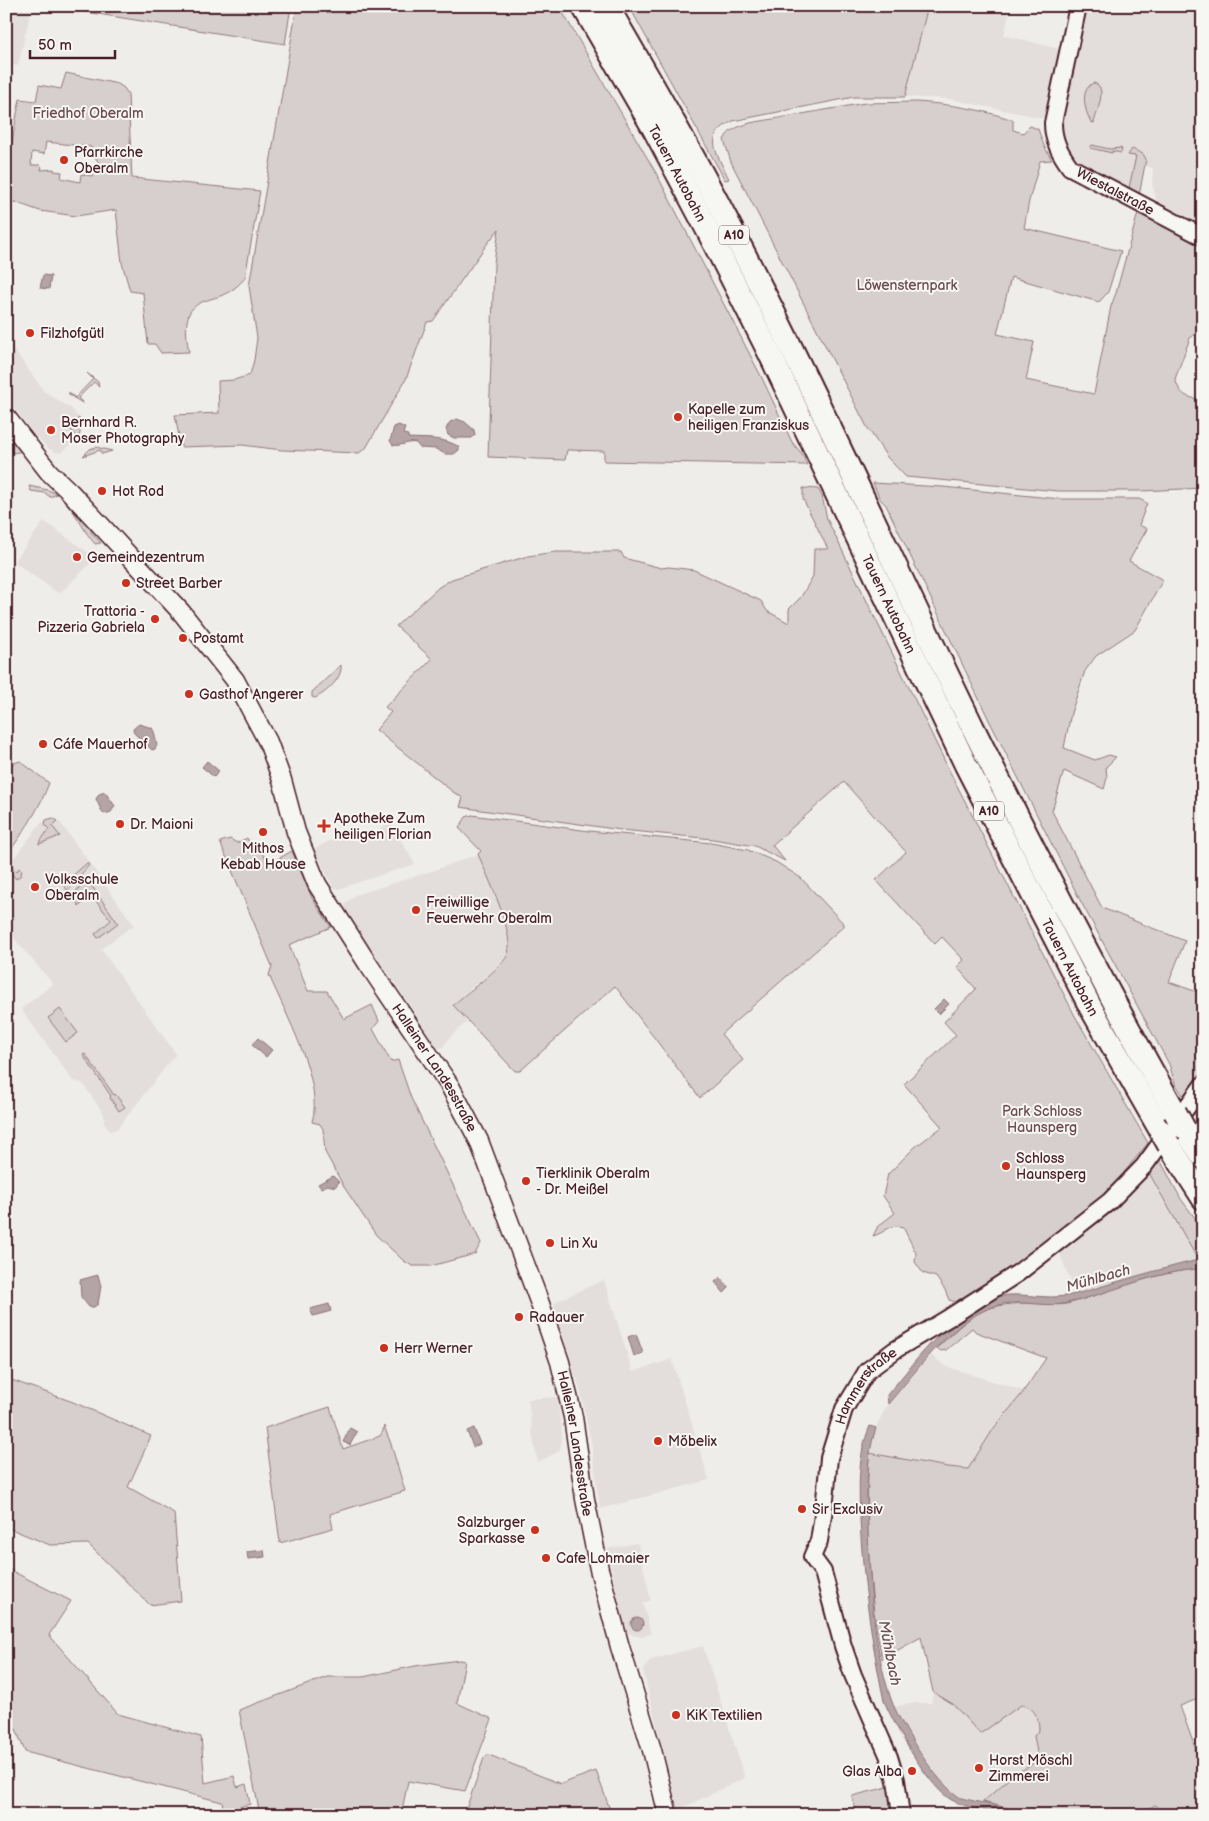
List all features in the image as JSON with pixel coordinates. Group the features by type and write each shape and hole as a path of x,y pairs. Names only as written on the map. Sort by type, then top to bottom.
{"highway":[{"name":"Tauern Autobahn","path":"582,6 654,130 707,229 966,765 1091,1008 1165,1138 1203,1198"},
{"name":"Tauern Autobahn","path":"607,6 652,83 722,211 775,316 974,730 1064,910 1115,1006 1179,1119 1203,1157"}],"main road":[{"name":"Halleiner Landesstraße","path":"6,417 48,472 70,492 182,613 235,680 254,712 268,742 282,780 296,832 317,884 450,1086 466,1115 500,1195 560,1362 573,1417 596,1557 652,1750 668,1815"}],"street":[{"name":"Wiestalstraße","path":"1078,6 1054,123 1053,135 1057,148 1070,167 1203,237"},
{"name":"Hammerstraße","path":"901,1815 896,1780 889,1757 853,1675 834,1616 824,1572 812,1557 818,1541 823,1517 829,1458 844,1409 867,1371 895,1350 1018,1273 1110,1201 1144,1166 1203,1085"}],"shaded area":[{"path":"6,6 32,6 18,66 6,64"},
{"path":"928,6 1011,6 1004,35 1063,50 1046,119 949,99 905,97"},
{"path":"1086,6 1203,6 1203,230 1158,207 1152,183 1153,168 1145,166 1139,196 1068,157 1059,124"},
{"path":"43,275 51,276 49,289 40,288"},
{"path":"6,339 44,391 72,409 79,418 69,427 77,438 61,453 49,449 33,433 6,398"},
{"path":"457,419 465,422 474,430 475,435 472,438 454,438 448,435 446,429 450,422"},
{"path":"399,425 405,428 403,434 408,435 408,438 441,440 459,447 459,450 454,454 445,454 436,449 420,448 416,443 393,445 390,441 394,427"},
{"name":"Gemeindezentrum","path":"44,521 96,558 59,594 14,562"},
{"path":"139,724 152,728 157,745 155,749 152,750 134,733 133,729"},
{"path":"207,761 219,771 214,777 202,767"},
{"path":"105,792 115,806 111,812 105,814 102,812 96,799 99,794"},
{"path":"52,818 60,822 134,925 101,949 176,1054 117,1129 110,1131 104,1123 104,1114 82,1083 73,1081 21,1009 53,984 6,929 6,868 41,823"},
{"path":"388,824 392,825 415,864 338,889 333,887 314,849 355,828 363,839"},
{"path":"478,854 500,904 509,945 507,955 499,965 453,1004 468,1021 451,1036 443,1047 438,1049 348,915 345,904 355,895 426,873"},
{"path":"944,999 949,1004 939,1014 934,1009"},
{"path":"258,1038 272,1050 266,1057 252,1045"},
{"path":"1148,1171 1198,1260 1076,1294 1058,1250"},
{"path":"333,1176 339,1182 335,1187 328,1185 321,1188 318,1184"},
{"path":"1198,1260 1203,1261 1203,1269 1168,1273 1067,1303 1052,1305 1011,1303 986,1309 954,1331 939,1345 888,1404 887,1395 925,1349 956,1319 990,1299 1008,1295 1058,1297 1071,1295"},
{"path":"98,1275 101,1286 98,1304 94,1307 89,1307 81,1297 80,1280"},
{"path":"720,1277 729,1288 724,1293 715,1282"},
{"path":"604,1280 633,1372 672,1359 709,1480 600,1509 591,1441 580,1390 566,1343 553,1309 555,1303 559,1300"},
{"path":"329,1304 331,1311 313,1316 310,1309"},
{"path":"636,1334 643,1353 634,1356 628,1337"},
{"path":"931,1355 945,1366 1024,1391 968,1469 869,1453 875,1428 888,1404"},
{"path":"557,1397 562,1432 560,1450 538,1462 528,1399"},
{"path":"870,1426 876,1428 870,1453 867,1504 871,1594 880,1658 891,1699 911,1739 941,1781 952,1791 961,1798 1036,1815 1004,1813 968,1807 950,1799 941,1792 912,1754 884,1701 868,1611 860,1520 859,1484 861,1460"},
{"path":"350,1428 357,1432 350,1445 343,1442"},
{"path":"474,1428 480,1444 473,1447 467,1431"},
{"path":"638,1544 651,1600 643,1603 651,1634 640,1637 628,1633 624,1624 607,1549"},
{"path":"264,1550 265,1557 248,1559 247,1552"},
{"path":"639,1618 642,1619 642,1629 635,1630 632,1629 631,1622 632,1619"},
{"path":"703,1646 745,1778 678,1810 643,1671 650,1660"},
{"path":"933,1692 953,1704 980,1733 1021,1705 1027,1706 1034,1711 1039,1721 1039,1730 1034,1736 1038,1758 1030,1766 1014,1774 983,1802 961,1798 953,1794 935,1773 910,1737 894,1707 910,1703 931,1703"},
{"path":"1156,1805 1165,1815 1134,1815"}],"green space":[{"path":"48,6 291,6 285,44"},
{"path":"297,6 559,6 656,173 762,378 792,442 802,454 807,465 604,461 604,451 567,450 565,460 488,457 494,263 499,229 433,321 427,322 406,379 366,448 359,453 282,450 242,445 181,447 175,415 219,413 218,381 234,380 250,375 254,360 257,338 249,286"},
{"path":"629,6 928,6 905,97 854,97 733,121 717,133 715,140 717,154 729,179 725,180"},
{"name":"Friedhof Oberalm","path":"66,73 118,84 124,88 128,94 132,178 260,191 245,278 229,292 198,304 193,308 188,317 186,330 189,352 161,353 155,344 148,344 143,293 130,291 122,263 116,210 76,216 40,211 6,199 11,149 20,99 36,101 39,85 61,89","holes":["46,142 91,147 90,156 95,157 99,163 98,171 92,176 81,174 80,182 61,178 62,172 54,171 54,169 41,170 42,167 40,165 31,165 32,152 44,154"]},
{"path":"1093,83 1098,85 1101,94 1094,123 1091,122 1084,101 1086,91"},
{"name":"Löwensternpark","path":"916,102 941,104 1001,116 1013,120 1013,130 1023,133 1030,126 1038,129 1044,146 1052,160 1040,161 1024,228 1121,251 1108,292 1099,302 1011,277 997,334 1034,342 1026,380 1094,394 1111,306 1139,209 1203,244 1203,329 1190,338 1175,379 1184,395 1203,400 1203,488 1141,491 1058,491 906,477 887,457 867,427 731,162 724,140 731,131 750,123 865,103"},
{"path":"1092,145 1109,149 1121,148 1122,150 1121,153 1112,151 1112,153 1090,148"},
{"path":"1132,149 1143,154 1146,159 1139,196 1106,178 1129,188 1136,156 1128,155"},
{"path":"87,373 98,382 99,387 94,382 78,398 84,404 69,395 69,392 75,398 93,379"},
{"path":"79,418 80,434 77,438 69,427"},
{"path":"6,426 23,451 13,453 6,442"},
{"path":"96,447 112,451 102,454 100,450 83,456 90,449"},
{"path":"873,483 943,487 1060,499 1139,499 1147,503 1139,525 1147,529 1129,561 1163,580 1135,630 1096,656 1085,671 1071,713 1064,748 1095,760 1109,755 1116,757 1106,767 1107,778 1104,789 1064,771 1052,811 1102,908 1185,941 1169,982 1203,994 1203,1072 1184,1097 1175,1083 1169,1064 1081,902 990,722 886,505 880,499"},
{"path":"29,486 57,494 50,497 45,493 31,491"},
{"name":"Park Schloss Haunsperg","path":"803,488 818,489 822,496 827,519 950,772 1075,1016 1148,1143 1099,1203 1015,1266 986,1286 956,1302 949,1300 936,1277 923,1273 915,1262 916,1253 903,1227 891,1227 873,1236 878,1226 895,1213 883,1196 888,1174 915,1147 942,1127 904,1084 956,1035 944,1022 976,989 957,967 964,960 942,937 935,944 876,880 906,852 844,782 772,845 785,861 755,846 713,839 621,830 460,807 463,798 376,730 391,712 385,707 432,659 396,626 439,587 452,579 528,556 555,552 621,552 624,558 661,568 694,570 761,601 767,611 789,623 789,609 801,597 813,576 814,549 828,549 803,499"},
{"path":"69,502 92,523 91,532 101,543 95,544 91,539 67,504"},
{"path":"341,665 337,680 329,689 315,698 312,697 312,692"},
{"path":"20,761 49,783 33,817 12,848 6,843 6,766"},
{"path":"472,815 589,831 711,843 748,850 776,862 801,878 844,926 721,1034 743,1060 700,1098 615,986 520,1071 515,1071 453,1005 498,967 507,956 509,947 508,935 499,905 478,854 481,851 459,828 466,817"},
{"path":"53,818 58,821 52,826 60,836 39,844 49,829 45,825 46,820"},
{"path":"247,838 255,852 260,850 269,864 292,851 312,898 331,927 289,945 308,991 327,991 344,1019 372,1005 379,1021 373,1029 391,1062 398,1060 411,1098 481,1243 475,1254 431,1266 412,1266 376,1235 344,1187 325,1152 323,1129 320,1124 312,1122 314,1106 313,1088 308,1068 293,1028 269,975 272,966 220,842 230,839 237,843"},
{"path":"87,863 89,865 68,891 63,884"},
{"path":"10,865 17,871 19,868 22,870 21,875 16,879 7,868"},
{"path":"86,878 118,923 98,938 95,934 111,920 92,896 79,906 73,896"},
{"path":"60,1009 78,1033 66,1042 48,1018"},
{"path":"85,1054 114,1095 125,1107 119,1111 83,1055"},
{"path":"1203,1098 1203,1127 1193,1111"},
{"path":"1159,1158 1181,1199 1203,1229 1203,1261 1198,1260 1148,1171"},
{"path":"1192,1269 1203,1269 1203,1697 1180,1706 1203,1770 1203,1807 1195,1815 1165,1815 1156,1805 1134,1815 1036,1815 983,1802 1014,1774 1030,1766 1038,1758 1034,1736 1039,1730 1037,1717 1030,1708 1021,1705 980,1734 953,1704 933,1692 921,1637 882,1659 877,1633 869,1556 867,1505 869,1453 968,1469 994,1428 1021,1395 1046,1358 976,1332 972,1328 946,1350 941,1351 937,1348 958,1328 977,1314 987,1309 1012,1304 1067,1304 1149,1278"},
{"path":"6,1378 73,1402 151,1436 128,1487 174,1513 181,1601 150,1605 88,1544 50,1545 6,1527"},
{"path":"330,1407 343,1449 380,1436 384,1426 405,1491 330,1514 333,1528 280,1543 265,1428"},
{"path":"6,1568 71,1601 49,1635 118,1714 201,1737 205,1783 234,1776 237,1787 246,1784 250,1804 224,1811 222,1802 25,1752 16,1729 6,1734"},
{"path":"459,1660 465,1661 457,1703 492,1719 465,1791 408,1781 401,1815 260,1815 239,1710 327,1677 363,1677 415,1666"},
{"path":"487,1755 561,1784 596,1771 612,1815 464,1815 484,1758"},
{"path":"888,1787 892,1788 897,1815 857,1815 852,1796"}],"place":[{"name":"Pfarrkirche Oberalm","path":"64,160"},
{"name":"Filzhofgütl","path":"30,333"},
{"name":"Kapelle zum heiligen Franziskus","path":"678,417"},
{"name":"Bernhard R. Moser Photography","path":"51,430"},
{"name":"Hot Rod","path":"102,491"},
{"name":"Gemeindezentrum","path":"77,557"},
{"name":"Street Barber","path":"126,583"},
{"name":"Trattoria - Pizzeria Gabriela","path":"155,619"},
{"name":"Postamt","path":"183,638"},
{"name":"Gasthof Angerer","path":"189,694"},
{"name":"Cáfe Mauerhof","path":"43,744"},
{"name":"Dr. Maioni","path":"120,824"},
{"name":"Apotheke Zum heiligen Florian","path":"324,826"},
{"name":"Mithos Kebab House","path":"263,832"},
{"name":"Volksschule Oberalm","path":"35,887"},
{"name":"Freiwillige Feuerwehr Oberalm","path":"416,910"},
{"name":"Schloss Haunsperg","path":"1006,1166"},
{"name":"Tierklinik Oberalm - Dr. Meißel","path":"526,1181"},
{"name":"Lin Xu","path":"550,1243"},
{"name":"Radauer","path":"519,1317"},
{"name":"Herr Werner","path":"384,1348"},
{"name":"Möbelix","path":"658,1441"},
{"name":"Sir Exclusiv","path":"802,1509"},
{"name":"Salzburger Sparkasse","path":"535,1530"},
{"name":"Cafe Lohmaier","path":"546,1558"},
{"name":"KiK Textilien","path":"676,1715"},
{"name":"Horst Möschl Zimmerei","path":"979,1768"},
{"name":"Glas Alba","path":"912,1771"}],"water label":[{"name":"Mühlbach","path":"1098,1278"},
{"name":"Mühlbach","path":"890,1653"}]}
